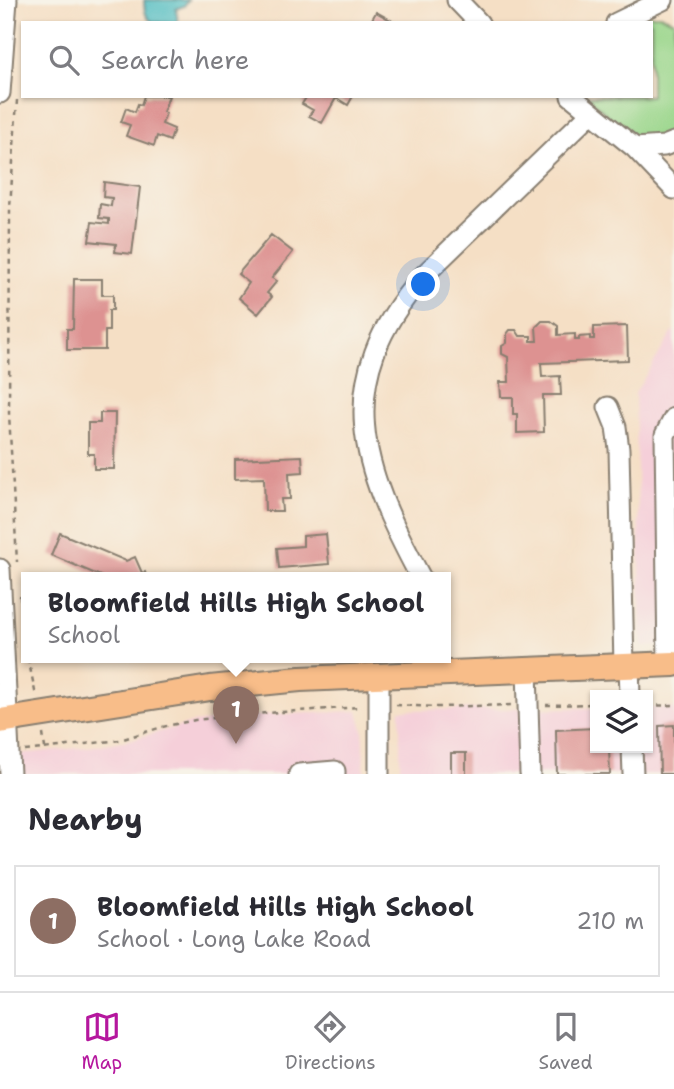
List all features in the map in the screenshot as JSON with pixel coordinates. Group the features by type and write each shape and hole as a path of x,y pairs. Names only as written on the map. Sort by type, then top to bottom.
{"main road":[{"path":"3,721 234,685 379,674 437,665 527,669 671,664"}],"street":[{"path":"7,0 8,97"},
{"path":"457,0 477,21"},
{"path":"620,21 660,2 674,14"},
{"path":"573,98 635,148 674,189"},
{"path":"418,572 385,507 367,448 364,397 378,339 397,308 422,277 590,114"},
{"path":"635,148 664,146 674,142"},
{"path":"608,407 616,427 618,449 626,666 629,690"},
{"path":"671,664 665,435 674,418"},
{"path":"9,568 3,721 10,774"},
{"path":"527,669 530,774"},
{"path":"379,674 379,774"},
{"path":"632,753 633,774"},
{"path":"299,774 335,771 335,774"}],"path":[{"path":"8,97 9,568"},
{"path":"20,591 21,600"},
{"path":"29,663 35,688"},
{"path":"400,705 438,707 590,704"},
{"path":"653,706 674,705"},
{"path":"24,751 120,740 195,720 356,708"},
{"path":"43,736 45,749"}],"shaded area":[{"path":"674,330 674,645 642,647 635,393"},
{"path":"590,708 590,753 653,753 653,708 674,708 674,774 400,774 400,710"},
{"path":"358,711 363,729 364,774 0,774 0,756 129,740 192,723 265,715"}],"green space":[{"path":"650,15 660,15 674,21 674,132 648,141 633,135 588,98 653,98 653,21 636,21"}],"water":[{"path":"144,0 188,0 184,6 176,9 178,21 152,21 145,9"}],"building":[{"path":"376,12 392,21 371,21"},
{"path":"143,98 168,98 162,124 174,129 170,141 157,136 154,146 126,136 130,125 121,122 126,108 135,112 138,104 141,105"},
{"path":"306,98 336,98 322,123 309,116 313,110 302,104"},
{"path":"336,98 352,98 348,105"},
{"path":"104,182 140,187 132,254 115,252 116,244 89,241 92,222 109,224 109,219 99,218 100,204 111,206 112,198 103,197"},
{"path":"271,235 293,252 272,278 277,281 267,293 272,297 258,314 239,298 249,283 238,274"},
{"path":"74,279 102,279 102,295 113,295 113,310 109,310 109,331 105,331 105,350 67,350 67,329 73,329"},
{"path":"542,321 551,321 558,326 558,335 575,334 575,340 590,336 590,339 594,339 594,327 627,326 628,360 541,363 542,377 560,376 561,395 543,395 544,432 517,433 513,397 501,397 500,382 509,382 508,357 502,354 502,346 507,343 510,330 516,330 520,336 531,336 531,341 537,341 536,327"},
{"path":"100,413 115,413 114,469 94,469 94,454 88,454 88,423 100,423"},
{"path":"302,456 303,472 289,473 290,499 281,499 282,511 265,511 264,478 235,479 235,459"},
{"path":"60,533 126,561 135,557 142,572 91,572 51,555"},
{"path":"326,534 329,564 279,568 277,548 303,546 303,536"},
{"path":"674,725 674,774 660,774 659,726"},
{"path":"590,728 590,753 609,753 610,774 557,774 556,730"},
{"path":"451,753 466,753 466,774 451,774"}],"place":[{"name":"Bloomfield Hills High School","path":"236,744"}]}
